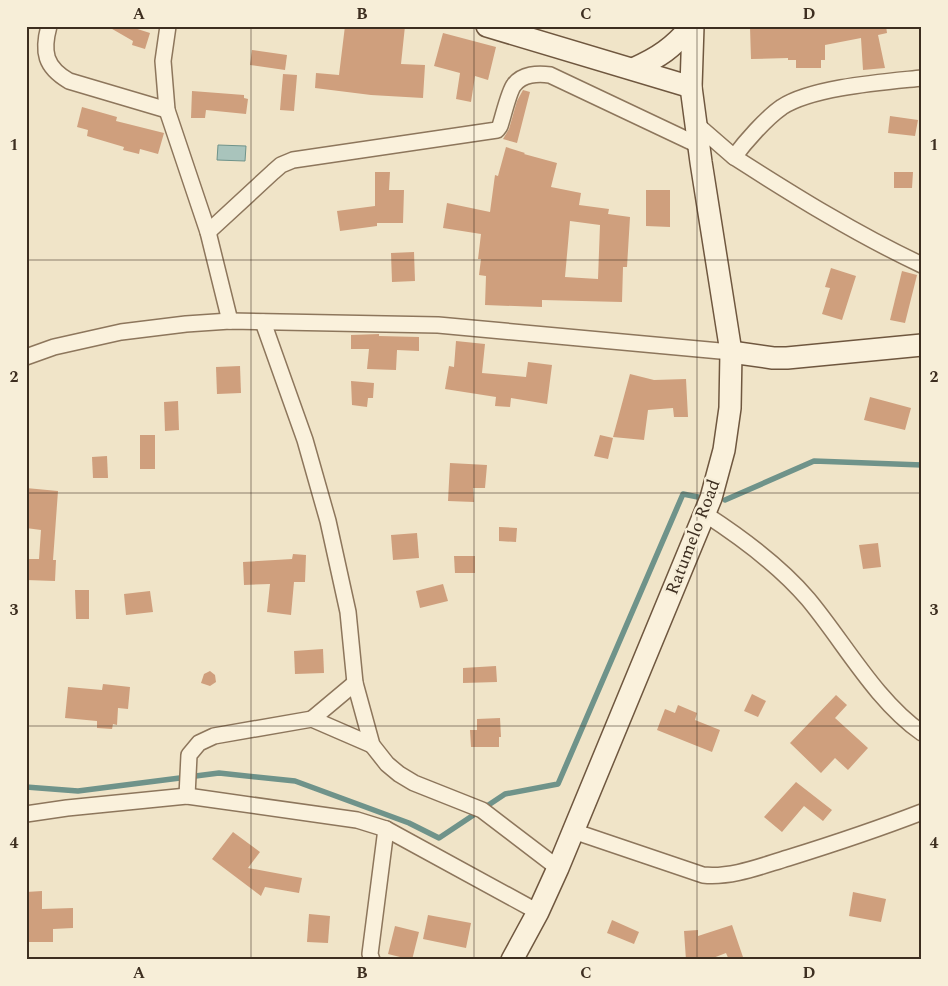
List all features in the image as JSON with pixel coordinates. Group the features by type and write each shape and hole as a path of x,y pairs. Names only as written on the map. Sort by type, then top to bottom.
{"street":[{"path":"49,26 45,40 46,52 49,63 57,74 69,81 167,110"},
{"path":"168,26 163,61 167,110 208,232 230,321"},
{"path":"487,26 691,87"},
{"path":"633,69 655,59 673,47 692,26"},
{"name":"Ratumelo Road","path":"512,960 538,912 558,868 711,498 724,450 730,408 731,352 698,145 691,87 692,26"},
{"path":"208,232 272,172 281,165 293,160 497,130 514,85 532,74 541,73 550,76 698,145"},
{"path":"734,157 753,135 781,108 794,101 838,90 922,78"},
{"path":"696,124 734,157 820,212 922,266"},
{"path":"26,357 54,347 121,332 230,321 438,325 731,352 773,358 922,345"},
{"path":"263,322 305,440 328,521 348,612 356,684 372,745 387,764 399,774 414,783 482,810 558,868"},
{"path":"704,514 748,543 807,598 863,674 907,723 922,733"},
{"path":"187,796 189,755 199,743 214,736 312,719 356,684"},
{"path":"312,719 372,745"},
{"path":"26,814 187,796 357,820 386,830 538,912"},
{"path":"573,831 714,876 742,872 841,842 922,812"},
{"path":"372,960 370,954 386,830"}],"water":[{"path":"218,145 246,146 245,161 217,160"}],"building":[{"path":"107,26 128,26 150,33 145,49 132,45 133,41"},
{"path":"345,26 405,26 401,64 425,65 423,98 371,95 315,88 316,73 339,75"},
{"path":"886,26 887,33 878,35 885,68 863,70 861,38 825,45 825,60 821,60 821,68 796,68 796,60 788,60 788,58 751,59 750,27"},
{"path":"443,33 496,47 488,80 475,76 471,102 456,99 460,73 434,66"},
{"path":"252,50 287,55 285,70 250,65"},
{"path":"283,74 297,75 294,111 280,110"},
{"path":"523,90 530,92 517,143 503,139 509,129 517,101"},
{"path":"192,91 244,95 244,98 248,99 246,114 206,110 205,118 191,118"},
{"path":"82,107 117,117 116,121 164,133 158,154 140,149 139,154 123,150 124,147 87,136 88,130 77,127"},
{"path":"890,116 918,120 915,136 888,133"},
{"path":"506,147 557,163 551,187 581,193 579,205 609,209 608,214 630,217 627,267 623,267 622,302 542,300 542,307 485,305 486,276 479,275 481,259 478,259 481,234 443,228 447,203 490,212 495,175 498,176","holes":["570,221 600,225 598,279 565,277"]},
{"path":"375,172 390,172 389,190 404,190 403,223 377,223 377,226 340,231 337,211 375,206"},
{"path":"894,172 913,172 912,188 894,188"},
{"path":"646,190 670,190 670,227 646,226"},
{"path":"414,252 415,281 392,282 391,253"},
{"path":"831,268 856,276 842,320 822,314 830,288 825,287"},
{"path":"902,271 917,275 905,323 890,320"},
{"path":"379,334 379,336 419,337 419,351 397,350 396,370 367,369 369,349 351,349 351,335"},
{"path":"456,341 485,344 482,373 526,377 528,362 552,365 547,404 511,398 510,407 495,406 496,397 445,389 449,366 454,367"},
{"path":"240,366 241,393 217,394 216,367"},
{"path":"630,374 654,380 686,379 688,417 674,417 673,408 648,410 644,440 613,437"},
{"path":"351,381 374,383 373,398 368,398 367,407 352,405"},
{"path":"870,397 911,408 905,430 864,420"},
{"path":"178,401 179,430 165,431 164,402"},
{"path":"140,435 155,435 155,469 140,469"},
{"path":"600,435 613,438 608,459 594,456"},
{"path":"107,456 108,478 93,478 92,457"},
{"path":"450,463 487,465 485,488 473,488 474,502 448,501"},
{"path":"26,488 58,491 53,560 56,560 55,581 26,580 27,559 39,559 41,530 26,528"},
{"path":"499,527 517,528 516,542 499,541"},
{"path":"417,533 419,558 393,560 391,535"},
{"path":"878,543 881,567 863,569 859,545"},
{"path":"293,554 306,555 305,582 294,582 291,615 267,612 270,584 244,585 243,562 292,559"},
{"path":"454,556 475,556 475,573 455,573"},
{"path":"443,584 448,601 420,608 416,591"},
{"path":"75,590 89,590 89,619 76,619"},
{"path":"150,591 153,612 126,615 124,594"},
{"path":"323,649 324,673 295,674 294,651"},
{"path":"496,666 497,682 463,683 463,668"},
{"path":"210,671 215,675 216,682 210,686 201,683 204,674"},
{"path":"103,684 130,687 128,709 118,708 117,725 113,724 112,729 97,728 97,721 65,718 68,687 102,690"},
{"path":"752,694 766,701 758,717 744,711"},
{"path":"836,695 847,705 835,718 868,748 848,770 835,758 821,773 790,743"},
{"path":"678,705 697,713 695,720 720,730 712,752 657,730 665,709 675,713"},
{"path":"500,718 501,737 499,737 499,747 471,747 470,730 477,730 477,719"},
{"path":"796,782 832,810 823,821 804,806 782,832 764,817"},
{"path":"233,832 260,852 248,868 302,878 299,893 265,887 261,896 212,859"},
{"path":"42,891 42,909 73,908 73,928 53,929 53,942 29,942 29,914 26,915 26,892"},
{"path":"853,892 886,899 881,922 849,916"},
{"path":"309,914 330,916 328,943 307,942"},
{"path":"428,915 471,923 466,948 423,939"},
{"path":"612,920 639,932 634,944 607,933"},
{"path":"732,925 744,960 729,960 726,953 713,958 686,960 684,931 698,930 698,936"},
{"path":"395,926 419,932 412,960 388,954"}],"waterway":[{"path":"725,500 814,461 922,465"},
{"path":"26,787 78,791 219,773 295,781 409,823 439,838 505,794 558,784 683,494 698,497"}]}
